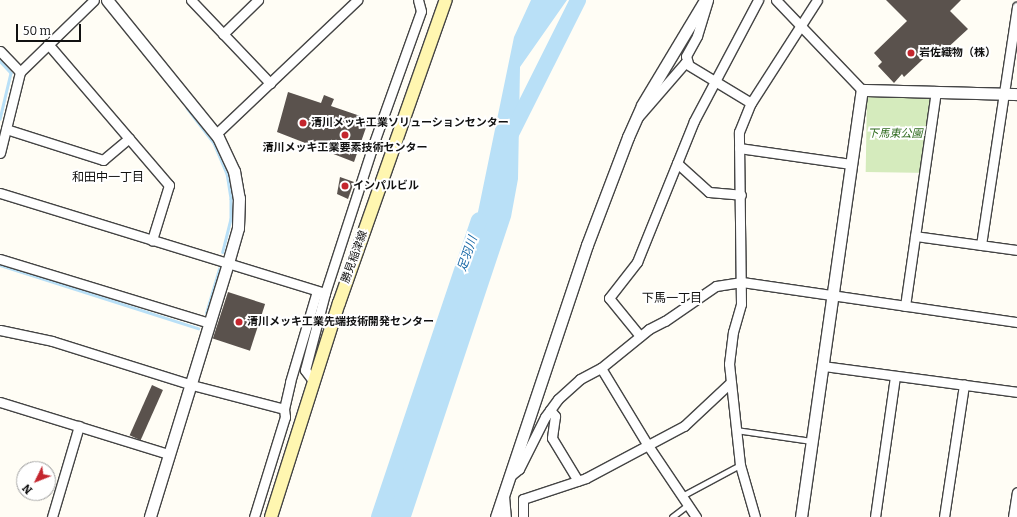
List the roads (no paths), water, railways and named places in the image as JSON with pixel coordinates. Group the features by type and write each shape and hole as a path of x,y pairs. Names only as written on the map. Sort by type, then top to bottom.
{"main road":[{"name":"勝見稲津線","path":"271,517 339,303 446,0"}],"street":[{"path":"0,153 20,72 94,0"},
{"path":"107,0 216,134 234,171 239,198 238,228 228,264 209,323 192,385 168,454 150,517"},
{"path":"191,0 270,83"},
{"path":"223,34 258,0"},
{"path":"216,134 358,0"},
{"path":"254,517 285,417 284,409 321,292 420,11 418,0"},
{"path":"496,517 587,245 635,121 705,0"},
{"path":"708,0 697,36 686,56 688,63 713,81 751,103"},
{"path":"640,336 609,298 637,262 677,163 713,81 758,0"},
{"path":"776,0 862,90 1004,92 1017,94"},
{"path":"755,517 740,465 731,382 730,350 741,304 742,282 739,132 751,103 817,0"},
{"path":"981,245 1017,7"},
{"path":"48,44 170,185 152,240"},
{"path":"0,51 20,72"},
{"path":"635,121 681,65 688,63"},
{"path":"801,517 862,90"},
{"path":"905,306 936,91"},
{"path":"6,129 103,160 129,138"},
{"path":"739,148 852,164"},
{"path":"677,163 709,192 740,195"},
{"path":"0,193 321,292"},
{"path":"915,236 1017,250"},
{"path":"0,259 209,323"},
{"path":"509,478 519,469 550,410 580,379 601,368 640,336 716,286 742,282 1017,322"},
{"path":"314,382 306,370 321,292"},
{"path":"0,330 52,341 192,385 284,409"},
{"path":"823,366 1017,392"},
{"path":"601,368 647,444 696,517"},
{"path":"875,517 895,376"},
{"path":"523,517 523,499 578,481 684,426 731,382"},
{"path":"944,517 964,385"},
{"path":"0,402 168,454"},
{"path":"550,410 555,416 552,438 578,481"},
{"path":"52,517 79,426"},
{"path":"1013,517 1017,492"},
{"path":"503,495 506,517"}],"lane":[{"path":"736,430 811,441"},
{"path":"682,496 740,465"},
{"path":"672,517 688,505"}],"water":[{"path":"531,0 567,0 520,67 518,179 511,217 411,517 380,517 472,241 514,37"}],"waterway":[{"name":"足羽川","path":"510,136 578,0"},
{"path":"0,61 11,73 0,119"},
{"path":"187,108 214,143 227,173 231,199 231,219 223,252"},
{"name":"足羽川","path":"379,517 479,220"},
{"path":"0,265 198,328"},
{"path":"206,313 219,269"}],"place":[{"name":"岩佐織物（株）","path":"911,53"},
{"name":"清川メッキ工業ソリューションセンター","path":"303,123"},
{"name":"清川メッキ工業要素技術センター","path":"345,135"},
{"name":"インパルビル","path":"345,186"},
{"name":"清川メッキ工業先端技術開発センター","path":"239,322"}],"district":[{"name":"和田中一丁目","path":"108,178"},
{"name":"下馬一丁目","path":"672,299"}],"park label":[{"name":"下馬東公園","path":"895,134"}]}
